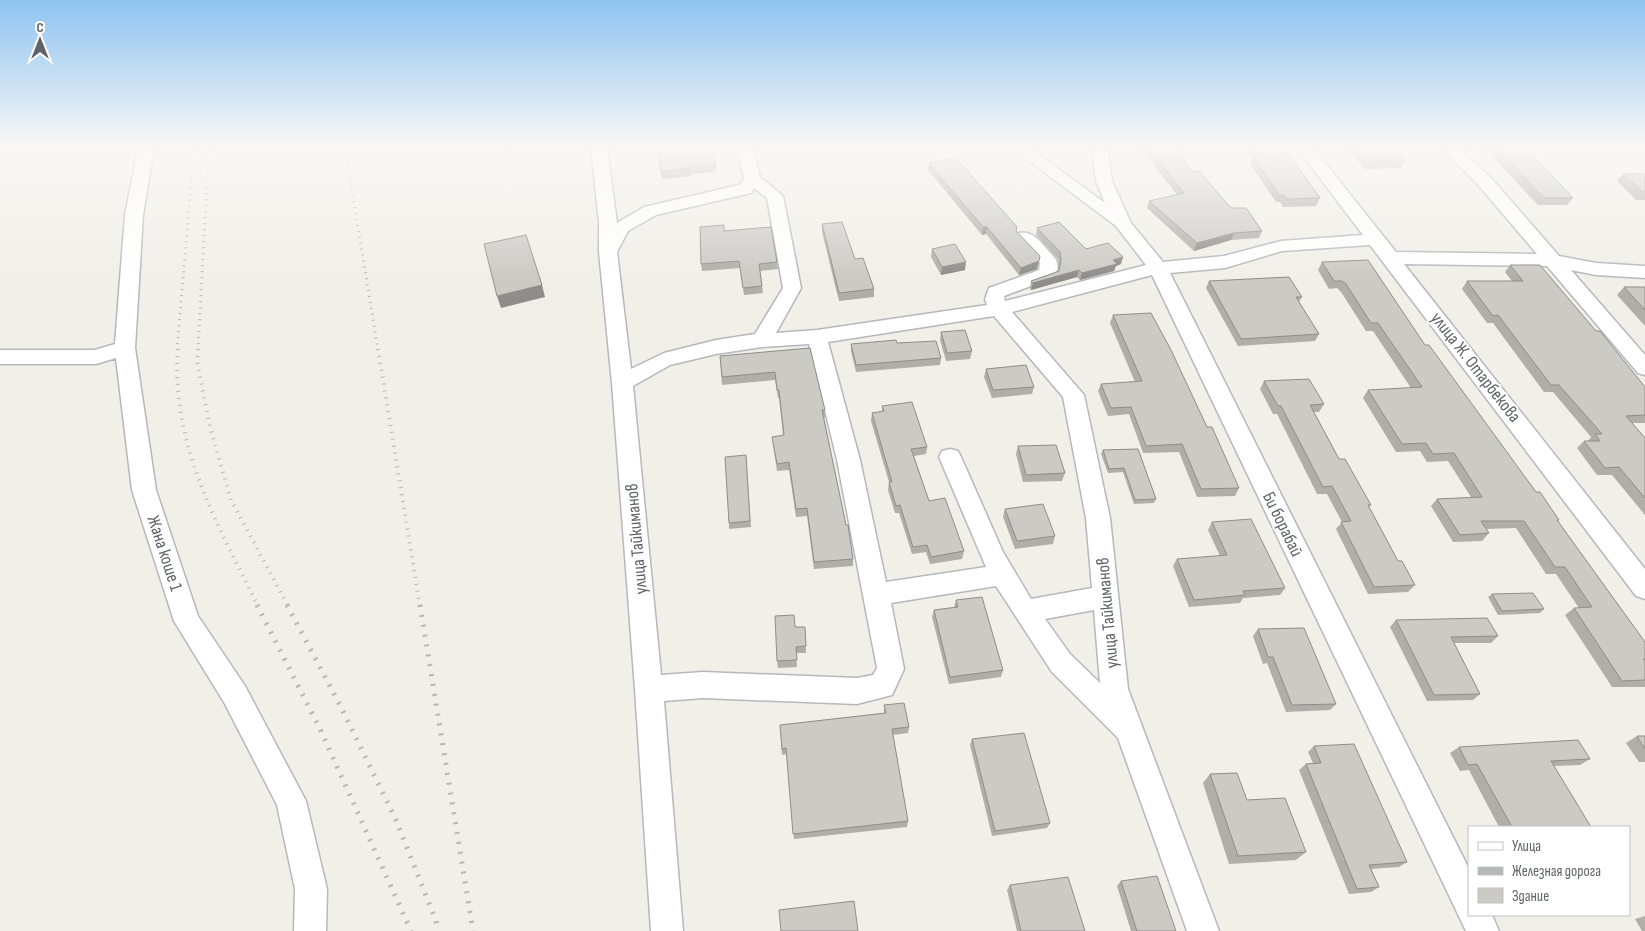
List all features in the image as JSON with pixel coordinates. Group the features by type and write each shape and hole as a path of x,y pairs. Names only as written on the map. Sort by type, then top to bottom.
{"street":[{"name":"Жана коше 1","path":"138,191 134,215 125,348 144,490 187,621 235,695 291,801 311,889 310,931"},
{"name":"улица Тайкиманов","path":"604,191 608,222 608,252 622,384 649,689 667,931"},
{"path":"608,252 621,228 650,211 734,191"},
{"path":"762,340 792,288 775,196 769,191"},
{"path":"1079,191 1123,224"},
{"name":"Би борабай","path":"1109,191 1123,224 1158,268 1468,901"},
{"name":"улица Ж. Отарбекова","path":"1339,191 1645,588"},
{"path":"1493,191 1645,368"},
{"path":"999,310 994,299 996,292 1048,273 1049,262 1025,238"},
{"path":"622,384 664,360 716,347 762,340 817,337 999,310 1158,268 1224,262 1281,246 1377,239"},
{"path":"1392,258 1551,260 1596,269 1645,272"},
{"name":"улица Тайкиманов","path":"999,310 1073,396 1098,518 1114,689 1203,931"},
{"path":"649,689 703,685 857,691 882,686 891,668 853,475 836,402 817,337"},
{"path":"0,357 96,357 125,348"},
{"path":"950,457 1002,575 1025,611 1061,663 1130,732"},
{"path":"877,594 1002,575"},
{"path":"1025,611 1106,597"},
{"path":"1476,916 1483,931"}],"building":[{"path":"953,191 986,191 1017,227 1016,231 1040,256 1039,261 1021,268 987,227 983,227"},
{"path":"1183,191 1217,191 1231,208 1246,208 1262,231 1234,233 1197,243 1149,201 1184,193"},
{"path":"1277,191 1315,191 1320,198 1287,199 1284,195 1279,195"},
{"path":"1538,191 1567,191 1573,198 1544,198"},
{"path":"842,222 855,259 863,258 874,289 839,293 822,224"},
{"path":"1059,222 1086,249 1108,243 1123,257 1113,260 1117,264 1082,273 1079,270 1033,283 1031,281 1059,271 1060,252 1037,228"},
{"path":"724,225 724,231 771,227 777,262 759,264 762,286 743,288 739,261 701,264 700,227"},
{"path":"526,235 542,285 497,296 484,244"},
{"path":"955,244 966,262 942,267 932,249"},
{"path":"1368,260 1425,345 1429,345 1536,492 1540,492 1559,520 1557,520 1645,642 1645,659 1643,659 1645,661 1645,680 1622,681 1574,608 1592,607 1565,567 1555,567 1524,521 1481,521 1489,533 1460,535 1437,499 1482,497 1454,453 1433,454 1426,443 1402,444 1368,390 1422,387 1378,323 1371,323 1346,284 1342,281 1334,281 1322,262"},
{"path":"1510,265 1540,265 1596,331 1600,331 1645,387 1645,415 1626,416 1645,438 1645,498 1619,467 1605,468 1584,441 1600,441 1595,434 1602,434 1559,385 1551,385 1498,315 1493,316 1467,281 1523,281"},
{"path":"1289,277 1302,297 1296,297 1319,334 1241,339 1209,281"},
{"path":"1624,287 1645,287 1645,310"},
{"path":"1151,313 1171,350 1207,427 1212,427 1239,488 1201,489 1182,444 1146,446 1131,407 1111,408 1101,384 1142,381 1113,315"},
{"path":"965,330 972,351 947,353 941,332"},
{"path":"896,340 897,343 936,341 941,358 856,365 851,344"},
{"path":"810,348 825,410 822,410 846,525 848,525 853,559 814,562 807,508 796,509 789,462 777,464 772,437 784,435 775,372 722,377 720,356"},
{"path":"1026,365 1034,387 993,390 986,369"},
{"path":"1309,379 1324,404 1310,405 1339,459 1345,459 1371,505 1368,505 1398,561 1402,561 1415,585 1374,587 1341,522 1351,521 1332,486 1323,487 1281,406 1278,406 1264,381"},
{"path":"912,402 927,447 911,449 929,501 945,498 964,551 931,557 927,545 913,547 900,505 896,506 889,482 892,482 872,413 884,411 882,406"},
{"path":"1056,445 1065,473 1026,475 1018,446"},
{"path":"1138,449 1156,499 1135,500 1124,468 1109,469 1103,450"},
{"path":"746,455 750,521 729,523 725,457"},
{"path":"1043,504 1055,536 1017,541 1005,509"},
{"path":"1251,519 1285,588 1243,591 1245,595 1194,600 1177,559 1227,555 1212,522"},
{"path":"1533,593 1544,609 1502,611 1492,594"},
{"path":"982,597 1003,670 950,677 934,610 958,607 956,600"},
{"path":"794,615 795,627 805,627 806,646 796,647 797,660 777,661 775,616"},
{"path":"1487,618 1498,636 1451,637 1480,694 1434,695 1396,620"},
{"path":"1304,628 1336,704 1292,705 1273,657 1268,657 1258,629"},
{"path":"904,703 909,727 892,729 908,821 793,834 786,748 782,749 780,725 886,713 884,705"},
{"path":"1024,733 1050,823 995,831 972,739"},
{"path":"1637,736 1645,736 1645,749"},
{"path":"1578,740 1590,759 1551,761 1590,826 1511,826 1477,764 1468,765 1459,747"},
{"path":"1354,744 1407,862 1369,865 1379,887 1357,889 1306,764 1321,763 1314,746"},
{"path":"1237,773 1247,800 1285,798 1306,852 1238,856 1210,774"},
{"path":"1157,876 1176,931 1137,931 1121,881"},
{"path":"1068,877 1085,931 1021,931 1010,885"},
{"path":"854,901 858,931 781,931 779,910"}],"railway":[{"path":"177,350 190,191"},
{"path":"198,350 207,191"},
{"path":"352,191 378,350"},
{"path":"178,349 178,383 182,417 189,450 213,514 258,606"},
{"path":"198,349 197,361 210,427 231,500 288,606"},
{"path":"378,349 420,606"},
{"path":"257,605 320,729 411,931"},
{"path":"287,605 341,707 396,820 436,921 438,931"},
{"path":"420,605 473,931"}]}
